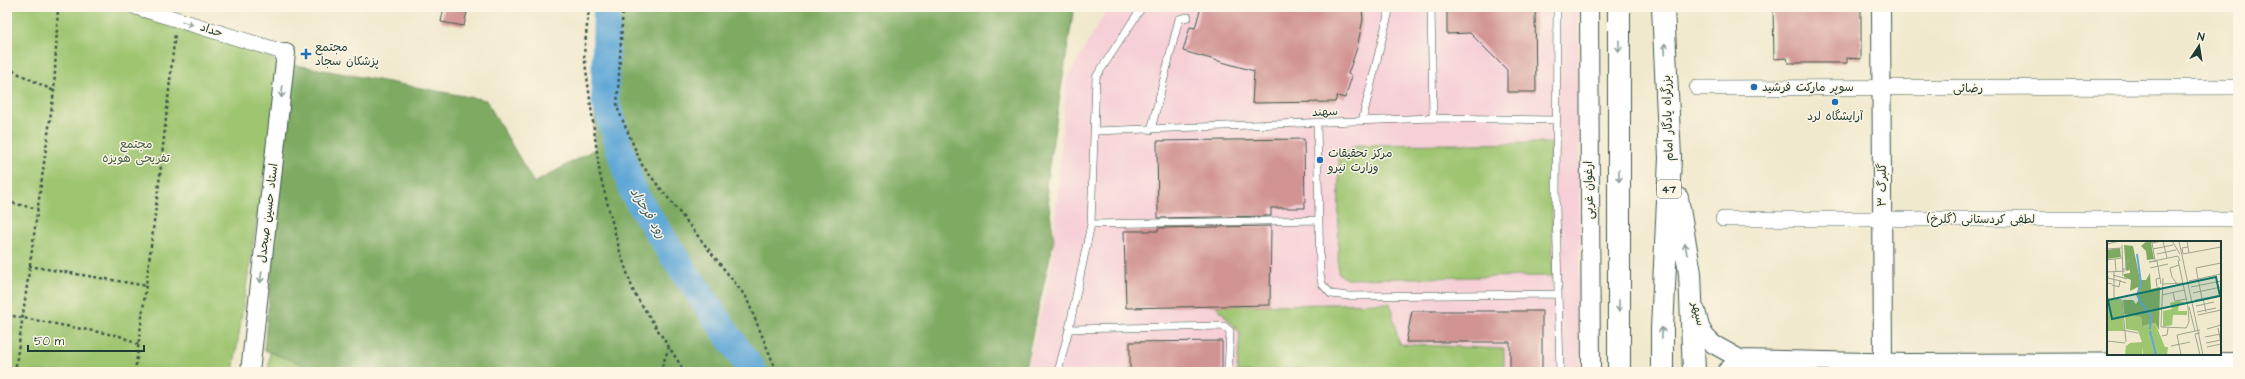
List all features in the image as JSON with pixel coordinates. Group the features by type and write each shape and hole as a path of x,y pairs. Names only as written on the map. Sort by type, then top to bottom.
{"highway":[{"path":"1619,7 1619,372"},
{"name":"بزرگراه یادگار امام","path":"1662,372 1662,329 1670,158 1663,7"},
{"path":"1670,158 1690,273 1694,372"}],"street":[{"name":"حداد","path":"136,7 286,53"},
{"name":"ارغوان غربی","path":"1589,7 1591,372"},
{"name":"گلبرگ ۳","path":"1881,7 1883,363"},
{"name":"استاد حسین صبحدل","path":"251,364 286,53"},
{"name":"رضائی","path":"1697,88 2238,87"},
{"name":"لطفی کردستانی (گلرخ)","path":"1723,219 2238,219"},
{"name":"سپهر","path":"1690,273 1700,327 1713,344 1740,359 1883,363 1908,368 2238,366"},
{"path":"1726,372 1740,359"}],"lane":[{"path":"1058,372 1069,329 1091,224 1096,77 1142,7"},
{"path":"1362,121 1390,7"},
{"path":"1431,7 1432,118"},
{"path":"1557,7 1556,120 1560,372"},
{"path":"1151,130 1179,19 1188,17"},
{"name":"سهند","path":"1095,131 1432,118 1556,120"},
{"path":"1317,123 1320,274 1322,284 1331,294 1349,296 1558,294"},
{"path":"1091,224 1319,220"},
{"path":"1069,329 1224,326 1230,331 1228,372"}],"path":[{"path":"15,372 23,317 28,266 38,209 54,91 58,7"},
{"path":"589,7 584,54 600,175 620,252 634,293 685,372"},
{"path":"623,7 617,107 642,165 746,297 777,372"},
{"path":"135,372 147,286 176,19"},
{"path":"7,68 54,91"},
{"path":"7,202 38,209"},
{"path":"28,266 147,286"},
{"path":"7,315 120,336 139,345"},
{"path":"660,372 669,347"}],"shaded area":[{"name":"مرکز تحقیقات وزارت نیرو","path":"1108,7 1578,7 1581,372 1026,372 1052,265 1066,81"}],"green space":[{"name":"مجتمع تفریحی هویزه","path":"7,7 114,7 270,54 280,70 233,372 7,372"},
{"path":"594,7 1074,7 1046,185 1054,239 1024,372 323,372 264,350 291,64 486,100 534,183 595,149"},
{"path":"1551,143 1553,276 1346,279 1338,273 1339,157 1356,145"},
{"path":"1390,303 1399,344 1504,349 1504,372 1237,372 1240,333 1216,306"},
{"path":"270,352 323,372 268,372"}],"building":[{"path":"444,7 468,7 464,26 441,22"},
{"path":"1201,7 1362,7 1363,19 1357,48 1348,74 1352,76 1345,98 1337,96 1335,102 1252,103 1254,71 1183,51 1190,27 1195,28"},
{"path":"1447,7 1535,7 1536,92 1507,92 1507,70 1470,33 1447,34"},
{"path":"1773,7 1861,7 1861,59 1847,58 1847,63 1788,63 1787,58 1774,59"},
{"path":"1304,139 1305,208 1271,208 1271,216 1158,218 1157,141"},
{"path":"1271,226 1270,305 1126,308 1124,231 1158,231 1158,228"},
{"path":"1412,311 1542,311 1542,372 1510,372 1510,342 1406,342"},
{"path":"1222,341 1222,371 1130,372 1130,342"}],"waterway":[{"name":"رود فرحزاد","path":"607,7 605,100 633,192 669,249 753,372"}],"place":[{"name":"مجتمع پزشکان سجاد","path":"306,54"},
{"name":"سوپر مارکت فرشید","path":"1754,87"},
{"name":"آرایشگاه لرد","path":"1835,102"},
{"name":"مرکز تحقیقات وزارت نیرو","path":"1320,160"}]}
